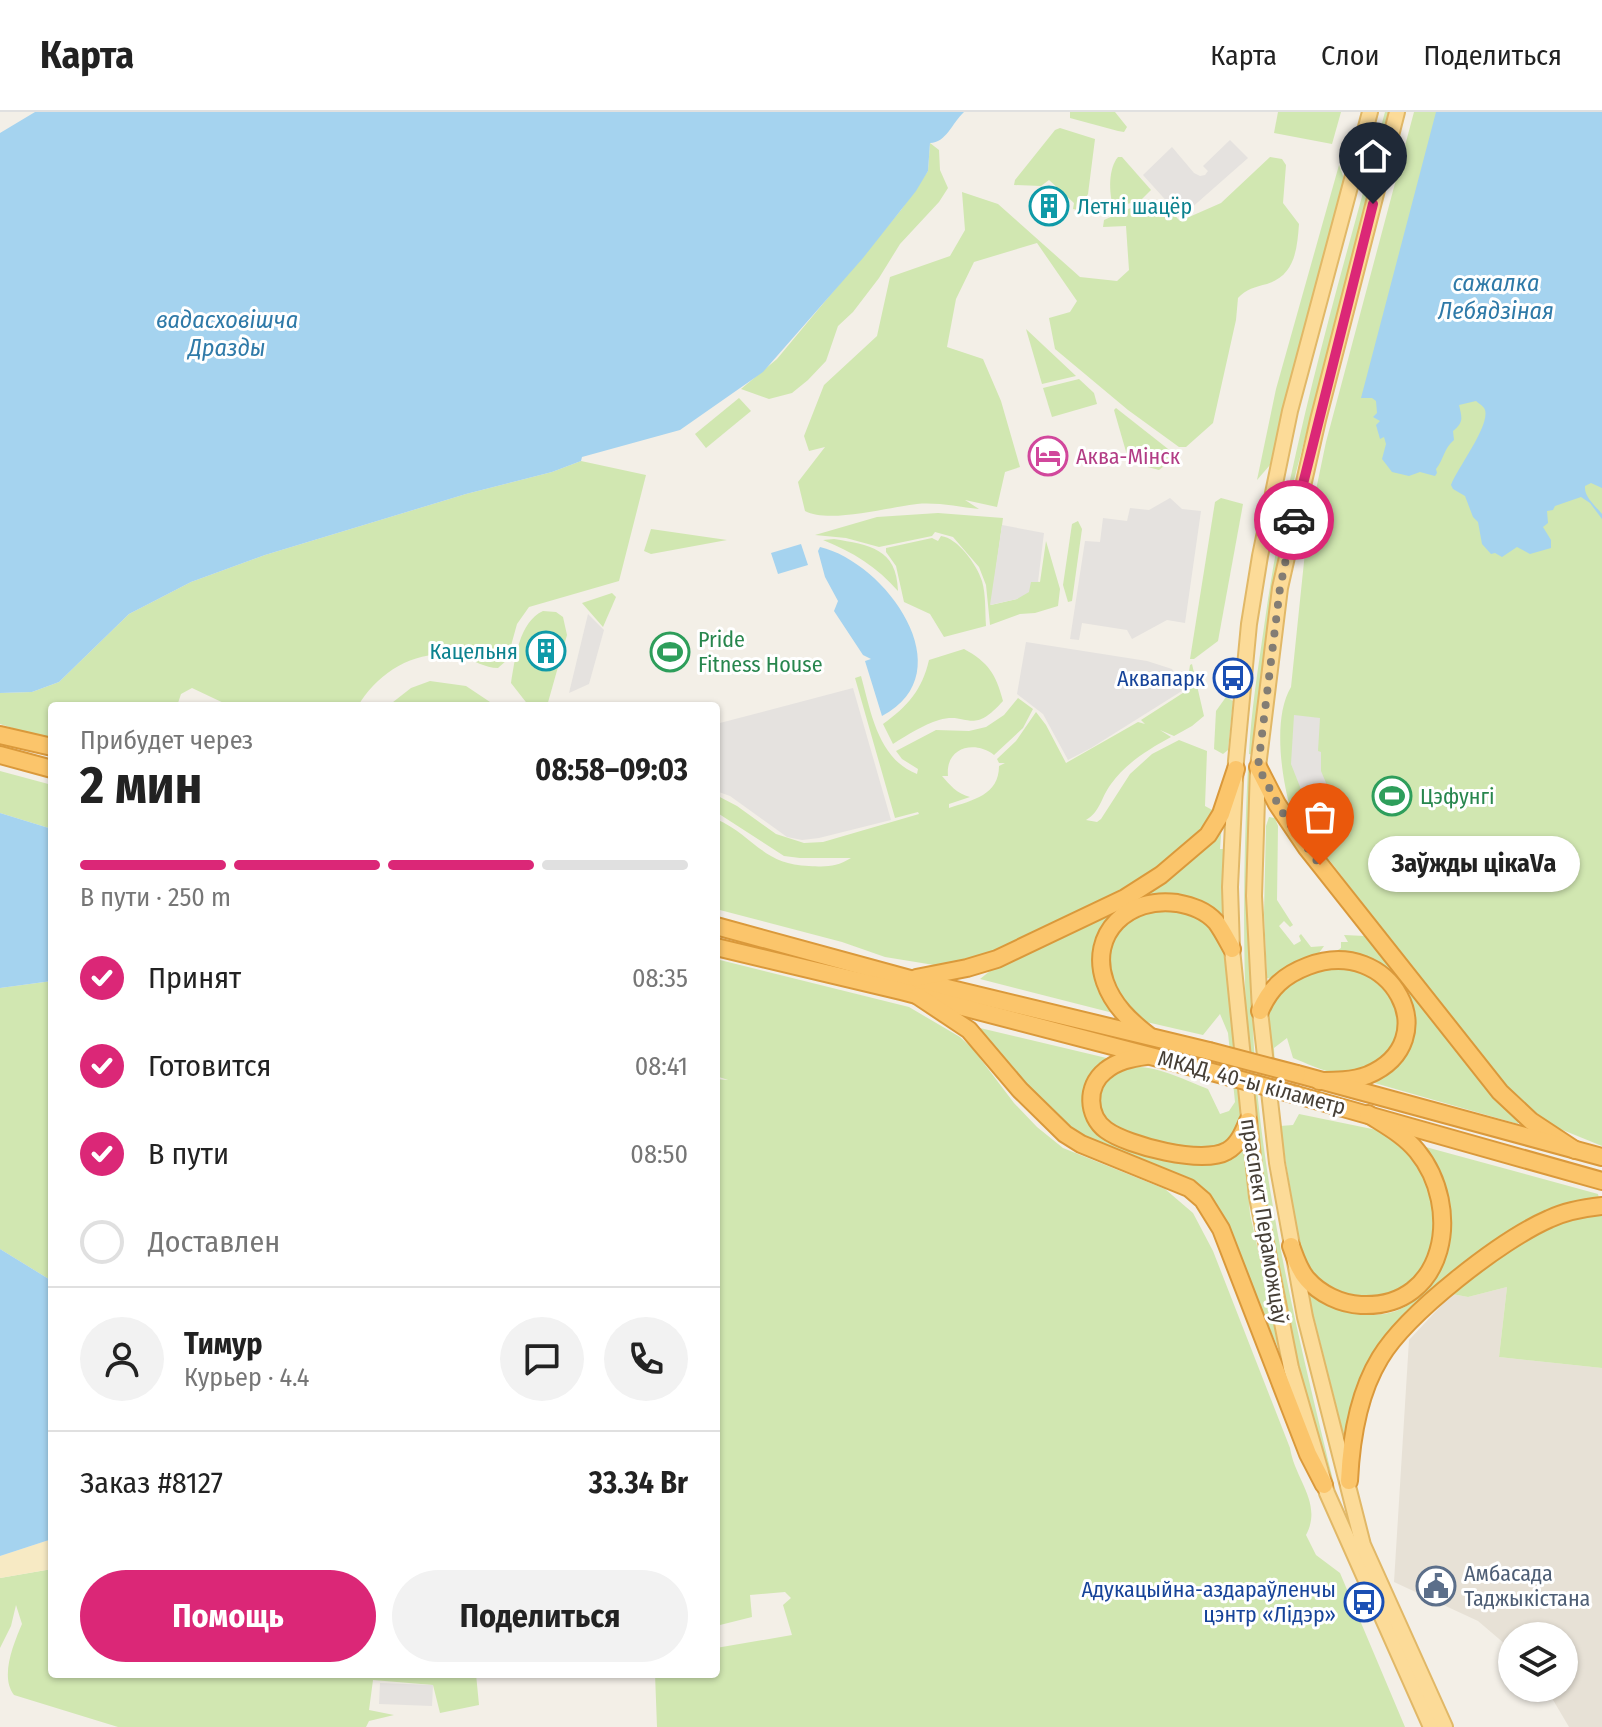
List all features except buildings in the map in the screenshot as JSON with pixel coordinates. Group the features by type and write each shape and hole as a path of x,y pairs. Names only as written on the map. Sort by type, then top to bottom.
{"highway":[{"path":"0,735 48,746"},
{"path":"0,755 48,768"},
{"path":"1258,767 1277,804 1306,847 1500,1092 1531,1121 1575,1150"},
{"path":"720,948 908,985 997,959 1125,898 1161,875 1208,835 1221,814 1236,769"},
{"path":"1232,949 1215,920 1192,906 1143,903 1116,922 1104,944 1105,981 1118,1006 1152,1047 1104,1071 1096,1081 1091,1107 1105,1129 1136,1144 1204,1156 1229,1150 1242,1136 1248,1121"},
{"path":"720,927 908,985 969,1030 1027,1099 1065,1134 1081,1144 1175,1180 1203,1200 1221,1229 1308,1454 1326,1489"},
{"path":"1260,1011 1267,996 1282,980 1307,966 1327,960 1353,960 1365,964 1392,984 1401,996 1407,1023 1405,1036 1391,1060 1368,1075 1342,1081 1319,1081"},
{"name":"МКАД, 40-ы кіламетр","path":"908,985 1152,1047 1208,1071 1602,1181"},
{"name":"МКАД, 40-ы кіламетр","path":"1152,1047 1209,1051 1602,1157"},
{"path":"1291,1246 1306,1278 1331,1297 1354,1304 1381,1303 1404,1295 1432,1266 1444,1228 1444,1211 1435,1178 1410,1143 1368,1114"},
{"path":"1349,1481 1354,1430 1366,1388 1379,1360 1403,1326 1519,1234 1559,1215 1602,1206"}],"main road":[{"name":"праспект Пераможцаў","path":"1370,112 1290,411 1264,531 1249,624 1236,769 1230,887 1232,949 1257,1197 1291,1368 1326,1489 1431,1727"},
{"path":"1397,112 1299,496 1280,588 1258,767 1254,896 1260,1011 1277,1163 1305,1317 1370,1562 1445,1727"},
{"path":"1326,1489 1338,1491 1349,1481"}],"shaded area":[{"path":"1230,140 1248,158 1181,217 1143,175 1172,147 1194,173 1205,175 1208,171 1203,166"},
{"path":"1170,498 1182,509 1201,511 1185,623 1167,620 1132,639 1127,630 1082,623 1079,640 1070,639 1085,541 1100,542 1103,518 1127,521 1130,508 1149,510"},
{"path":"1002,525 1044,533 1038,582 1031,582 1029,592 1017,599 990,605"},
{"path":"588,614 604,630 589,684 569,693"},
{"path":"1026,642 1147,661 1172,669 1185,689 1068,760 1043,714 1017,694"},
{"path":"853,688 891,820 819,838 802,840 787,837 730,796 720,792 720,723"},
{"path":"1294,715 1320,718 1318,751 1321,752 1321,771 1347,833 1333,839 1317,819 1309,797 1304,797 1291,764"},
{"path":"1507,1287 1499,1357 1602,1368 1602,1727 1569,1727 1554,1702 1578,1702 1578,1622 1498,1622 1498,1638 1478,1621 1394,1582 1409,1340 1452,1294 1468,1297"},
{"path":"380,1683 433,1685 432,1706 379,1704"}],"green space":[{"path":"1070,112 1115,112 1127,127 1124,132 1118,131 1070,118"},
{"path":"1278,112 1341,112 1332,144 1274,133"},
{"path":"1385,112 1390,112 1293,484 1265,646 1254,755 1249,754 1264,627 1287,497 1316,368"},
{"path":"1414,112 1602,112 1602,1146 1543,1122 1511,1097 1334,866 1307,832 1286,812 1290,807 1280,729 1285,699 1291,687 1307,533 1326,442"},
{"path":"1060,128 1095,139 1088,194 1079,210 1073,209 1074,203 1049,180 1041,186 1014,185 1055,130"},
{"path":"930,143 939,150 940,170 948,188 900,244 853,312 838,326 826,361 792,393 769,399 741,389 777,359 901,210 928,171"},
{"path":"1118,157 1122,157 1151,190 1140,201 1113,207 1110,181"},
{"path":"1270,157 1282,159 1286,165 1283,203 1299,224 1293,260 1276,280 1248,290 1238,298 1213,423 1186,447 1179,447 1128,410 1055,349 1049,318 1070,312 1077,301 1037,243 974,262 956,299 947,347 983,359 1001,401 1020,467 1005,472 997,507 965,500 979,509 925,504 829,516 805,511 798,482 825,447 809,451 804,436 824,385 877,336 890,277 950,256 965,230 962,192 998,204 1080,277 1117,281 1129,270 1126,226 1103,227 1104,220 1135,206 1160,200 1180,221 1221,203"},
{"path":"1339,165 1346,184 1270,465 1257,480 1276,389"},
{"path":"1026,329 1076,376 1042,384"},
{"path":"1079,379 1094,393 1097,404 1052,417 1043,388"},
{"path":"739,398 751,411 706,448 695,434"},
{"path":"1116,408 1177,456 1159,470 1129,462 1114,410"},
{"path":"581,461 646,475 619,581 529,607 517,624 507,660 498,668 461,657 430,655 416,658 389,672 360,702 222,702 192,688 181,694 178,702 48,702 48,737 0,724 0,693 32,692 59,682 129,614 191,582 265,555 466,494 552,472"},
{"path":"1221,498 1243,504 1218,641 1190,659 1215,502"},
{"path":"938,513 1003,518 991,605 1017,599 1031,581 1040,582 1046,541 1060,589 1058,606 1020,614 990,625 986,585 979,567 953,537 935,532 932,536 879,547 846,538 815,535 877,517"},
{"path":"1078,521 1082,529 1072,601 1068,602 1063,585 1072,524"},
{"path":"651,529 727,540 651,554 644,551"},
{"path":"941,536 960,547 980,575 986,626 944,637 930,614 904,602 896,566 886,552 886,548 932,538 938,541"},
{"path":"834,539 869,547 887,557 896,577 898,591 864,561 823,540"},
{"path":"612,593 616,597 603,627 582,603"},
{"path":"543,611 556,612 563,617 567,635 548,702 526,702 511,683 523,632"},
{"path":"964,649 990,670 1003,701 984,718 939,720 893,744 883,724 913,696 929,660"},
{"path":"1190,665 1204,716 1174,736 1160,730 1171,737 1124,769 1095,812 1086,820 1097,822 1101,819 1130,774 1152,754 1179,740 1207,751 1205,806 1216,812 1205,831 1158,872 1000,955 934,965 885,957 842,942 720,910 720,821 769,855 793,864 831,866 851,858 784,856 720,815 720,797 776,834 804,843 823,842 919,814 895,818 855,678 861,676 873,719 885,746 904,767 917,774 918,769 896,751 936,730 969,731 986,727 1004,715 1018,698 1033,709 1023,728 994,755 970,747 951,758 948,776 942,776 957,791 970,797 949,804 949,808 990,790 998,776 999,766 1005,763 999,763 997,759 1016,741 1036,712 1066,763 1138,722 1145,724 1141,720 1186,691"},
{"path":"430,681 466,686 490,702 393,702 411,688"},
{"path":"1226,697 1233,701 1228,750 1223,754 1214,749 1216,711"},
{"path":"1248,766 1253,766 1253,1037 1261,1126 1283,1261 1334,1484 1332,1488 1285,1308 1259,1171 1247,1035 1244,946"},
{"path":"0,771 48,784 48,828 0,813"},
{"path":"1269,817 1275,818 1278,826 1277,900 1293,925 1290,927 1284,921 1279,926 1294,945 1301,941 1301,934 1311,947 1324,946 1319,953 1292,964 1272,979 1267,978 1264,913 1266,826"},
{"path":"1222,823 1220,849 1226,849 1226,920 1162,896 1098,944 1121,1015 980,979 1000,963 1063,935"},
{"path":"1154,905 1203,916 1225,943 1242,1124 1227,1146 1210,1152 1144,1142 1102,1122 1098,1108 1098,1092 1104,1082 1120,1070 1132,1067 1172,1074 1208,1089 1220,1114 1229,1111 1235,1102 1228,1033 1220,1014 1203,1035 1142,1021 1132,1015 1105,969 1115,930"},
{"path":"1344,935 1365,936 1519,1120 1518,1124 1364,1080 1412,1026 1361,957 1338,950 1341,942 1348,942"},
{"path":"720,960 909,1007 960,1037 973,1049 1014,1103 1063,1148 1165,1189 1193,1213 1213,1251 1310,1502 1310,1523 1306,1535 1316,1555 1340,1573 1405,1727 657,1727 655,1678 720,1678 720,1647 792,1635 783,1605 791,1598 785,1592 750,1595 752,1617 720,1625 720,1079 728,1080 720,1077"},
{"path":"1344,965 1375,979 1393,997 1399,1018 1392,1044 1374,1064 1348,1074 1334,1073 1293,1058 1287,1038 1274,1048 1278,1125 1275,1125 1268,1017 1272,1005 1278,995 1297,980"},
{"path":"48,982 48,1279 0,1249 0,988"},
{"path":"980,1028 1115,1060 1087,1110 1166,1157 1244,1143 1250,1214 1281,1355 1222,1217 1210,1200 1088,1142 1051,1117 984,1037"},
{"path":"1299,1114 1377,1130 1395,1138 1426,1169 1442,1233 1414,1285 1372,1300 1343,1294 1322,1281 1309,1268 1298,1237 1280,1126 1293,1125"},
{"path":"1422,1146 1598,1194 1599,1198 1551,1212 1397,1327 1347,1448 1307,1290 1348,1310 1384,1314 1403,1308 1432,1283 1448,1246 1450,1207 1443,1183"},
{"path":"1602,1210 1602,1368 1499,1357 1507,1287 1468,1297 1452,1294 1518,1242 1549,1225"},
{"path":"48,1570 48,1678 476,1678 479,1705 440,1713 433,1685 373,1680 369,1710 394,1715 369,1721 366,1727 118,1727 14,1695 8,1670 22,1624 16,1605 11,1626 0,1648 0,1578"}],"sand":[{"path":"48,1540 48,1570 0,1578 0,1556"}],"water":[{"name":"вадасховішча Дразды","path":"35,112 964,112 945,136 930,143 928,171 916,191 863,258 763,372 680,430 582,457 581,461 552,472 466,494 265,555 191,582 129,614 59,682 32,692 0,693 0,133"},
{"name":"сажалка Лебядзіная","path":"1436,112 1602,112 1602,488 1591,483 1585,486 1586,494 1602,514 1602,519 1581,497 1555,506 1547,511 1548,523 1543,527 1551,540 1551,548 1530,554 1517,547 1502,557 1491,554 1482,544 1478,522 1465,496 1451,485 1483,426 1485,410 1482,406 1476,401 1459,405 1461,422 1453,431 1454,440 1448,446 1435,476 1420,472 1409,476 1392,472 1382,459 1386,444 1384,437 1380,439 1376,425 1380,421 1373,417 1377,413 1376,401 1361,398"},
{"path":"801,544 808,565 778,574 771,553"},
{"path":"820,547 845,557 869,574 890,595 907,621 916,647 917,673 906,697 882,716 865,661 871,659 863,655 834,611 838,601 825,577 818,551"},
{"path":"0,813 48,828 48,982 0,988"},
{"path":"0,1249 48,1279 48,1540 0,1556"}],"way so far":[{"path":"1294,520 1280,588 1258,767 1285,817 1320,865"}],"place":[{"name":"Летні шацёр","path":"1049,206"},
{"name":"Аква-Мінск","path":"1048,456"},
{"name":"Кацельня","path":"546,651"},
{"name":"Pride Fitness House","path":"670,652"},
{"name":"Аквапарк","path":"1233,678"},
{"name":"Цэфунгі","path":"1392,796"},
{"name":"Заўжды цікаVа","path":"1320,865"},
{"name":"Амбасада Таджыкістана","path":"1436,1586"},
{"name":"Адукацыйна-аздараўленчы цэнтр «Лідэр»","path":"1364,1602"}],"route":[{"path":"1294,520 1373,204"}]}
